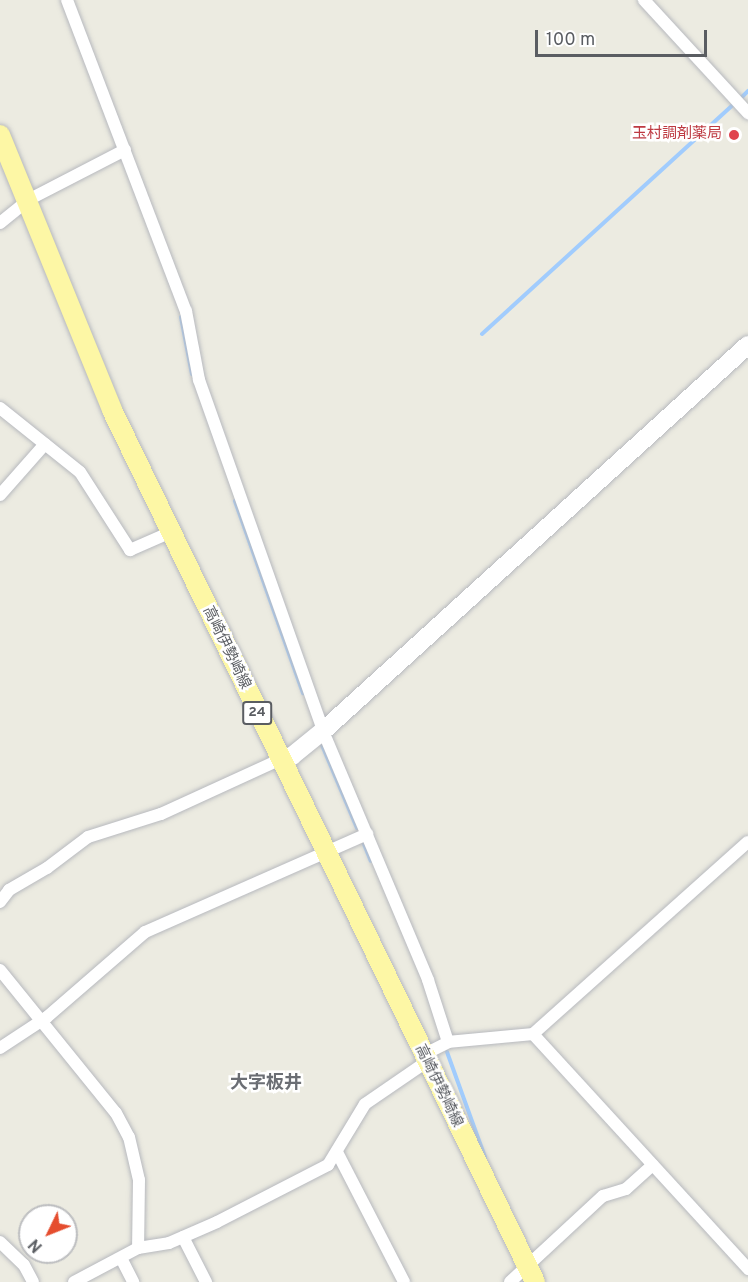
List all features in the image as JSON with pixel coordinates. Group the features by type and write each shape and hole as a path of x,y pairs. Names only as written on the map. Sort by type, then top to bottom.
{"main road":[{"name":"高崎伊勢崎線","path":"0,135 99,380 170,533 424,1058 532,1275"}],"street":[{"path":"67,0 186,311 200,381 322,731 428,980 448,1042"},
{"path":"644,0 748,113"},
{"path":"0,223 26,202 125,150"},
{"path":"0,902 9,890 88,837 161,814 292,756 748,345"},
{"path":"0,408 87,480 130,550 170,533"},
{"path":"0,495 45,444"},
{"path":"0,1048 39,1022 145,933 367,834"},
{"path":"74,1282 138,1248 183,1237 315,1173 338,1154 365,1104 448,1042 534,1034 748,842"},
{"path":"0,881 9,890"},
{"path":"0,970 39,1022 116,1113 129,1137 139,1180 138,1248"},
{"path":"534,1034 748,1269"},
{"path":"338,1154 404,1282"},
{"path":"510,1282 532,1275 603,1196 626,1189 653,1165"},
{"path":"183,1237 206,1282"},
{"path":"0,1242 24,1265 33,1282"},
{"path":"121,1258 134,1282"}],"waterway":[{"path":"741,98 748,91"},
{"path":"482,334 734,104"},
{"path":"181,317 192,374"},
{"path":"235,501 303,693"},
{"path":"322,745 357,828"},
{"path":"364,844 371,861"},
{"path":"447,1052 485,1157"}],"place":[{"name":"玉村調剤薬局","path":"734,135"}],"district":[{"name":"大字板井","path":"266,1084"}]}
